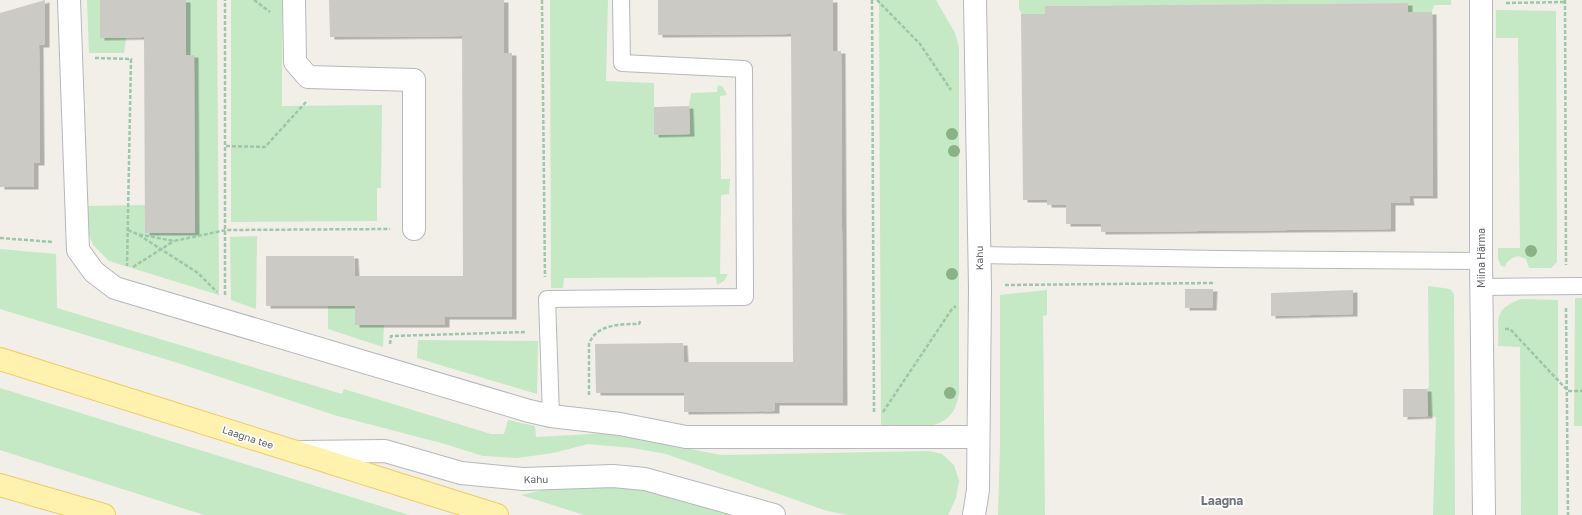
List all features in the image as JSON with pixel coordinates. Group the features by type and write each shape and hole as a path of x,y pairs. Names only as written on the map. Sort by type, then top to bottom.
{"main road":[{"name":"Laagna tee","path":"0,359 497,515"},
{"path":"0,485 104,515"}],"street":[{"path":"69,0 78,250 94,272 115,288 529,411 551,416 620,424 686,437 874,430 978,437"},
{"path":"294,0 295,62 308,77 414,80 414,229"},
{"name":"Kahu","path":"974,515 978,490 980,288 975,0"},
{"name":"Miina Härma","path":"1481,2 1481,261 1484,515"},
{"name":"Kahu","path":"296,452 385,451 461,473 523,479 613,476 645,479 774,515"}],"lane":[{"path":"551,416 547,299 745,297 744,68 622,63 621,0"},
{"path":"979,255 1481,261"},
{"path":"1482,287 1574,286"}],"path":[{"path":"128,230 137,234 198,273 225,301 225,0"},
{"path":"867,0 872,1 874,430"},
{"path":"877,0 920,44 952,91"},
{"path":"1481,2 1565,1 1574,286 1568,391 1568,515"},
{"path":"93,58 131,59 127,271 174,240"},
{"path":"226,146 265,147 308,99 308,77"},
{"path":"137,234 174,240 226,230 414,229"},
{"path":"874,430 952,309 980,288 1002,285 1220,282"},
{"path":"589,395 589,344 592,337 603,329 620,324 639,324 650,298"},
{"path":"1482,328 1510,329 1568,391 1582,391"}],"green space":[{"path":"87,0 100,0 100,37 126,38 124,53 89,53"},
{"path":"186,0 217,0 219,295 109,261 93,245 86,225 83,206 145,205 145,233 195,233 193,55 186,55"},
{"path":"231,0 282,0 282,106 382,105 381,188 377,188 377,221 231,222"},
{"path":"550,0 608,0 606,81 654,83 654,135 690,134 689,106 691,93 717,92 718,85 723,87 727,95 720,96 721,179 730,179 729,194 721,195 720,274 728,274 724,281 717,285 716,277 564,278 563,288 551,288"},
{"path":"879,0 936,0 955,33 959,47 959,393 955,408 949,416 941,422 912,428 881,428"},
{"path":"1019,0 1451,0 1451,5 1434,5 1432,12 1408,12 1408,3 1045,6 1045,14 1022,14 1019,9"},
{"path":"1496,10 1556,11 1557,262 1551,268 1529,268 1526,259 1518,256 1510,260 1505,267 1501,266 1498,259 1498,248 1520,248 1518,38 1496,38"},
{"path":"257,236 256,309 231,300 230,237"},
{"path":"0,249 56,254 57,308 342,394 344,389 491,434 504,434 508,420 535,426 536,437 609,433 721,455 929,451 942,454 954,465 959,481 956,498 948,515 847,515 824,510 666,454 633,448 588,444 553,453 517,458 483,456 445,444 334,415 178,363 0,309"},
{"path":"1429,286 1450,289 1454,294 1455,515 1433,515 1436,417 1428,416 1427,389 1429,387"},
{"path":"1047,290 1047,315 1043,316 1045,515 998,515 1000,448 1000,295"},
{"path":"1575,298 1582,298 1582,426 1574,426"},
{"path":"1521,299 1558,300 1558,515 1521,515 1520,347 1498,346 1498,323 1501,312 1505,307"},
{"path":"328,305 355,306 384,325 383,347 328,329"},
{"path":"418,340 538,341 537,394 417,358"},
{"path":"0,388 409,515 204,515 0,450"},
{"path":"612,486 659,493 730,515 584,515 521,495 556,487"}],"building":[{"path":"45,0 45,45 39,45 40,163 34,163 34,187 0,187 0,13"},
{"path":"100,0 186,0 186,55 194,55 195,233 145,233 144,37 100,38"},
{"path":"329,0 504,0 504,53 512,53 512,317 445,317 445,325 355,325 355,306 266,306 266,256 354,256 355,276 463,276 462,36 330,37"},
{"path":"658,0 833,0 833,51 841,51 843,403 775,403 775,411 684,412 684,393 596,393 595,344 683,343 684,362 793,362 791,34 658,35"},
{"path":"1408,3 1408,12 1432,12 1433,196 1409,196 1410,203 1391,203 1391,229 1101,232 1101,224 1066,224 1066,205 1047,205 1047,200 1023,200 1021,14 1045,14 1045,6"},
{"path":"689,106 690,134 654,135 654,107"},
{"path":"1185,289 1213,289 1212,308 1185,308"},
{"path":"1353,290 1353,314 1271,316 1271,293"},
{"path":"1403,389 1427,389 1428,416 1403,417"}],"district":[{"name":"Laagna","path":"1222,501"}]}
